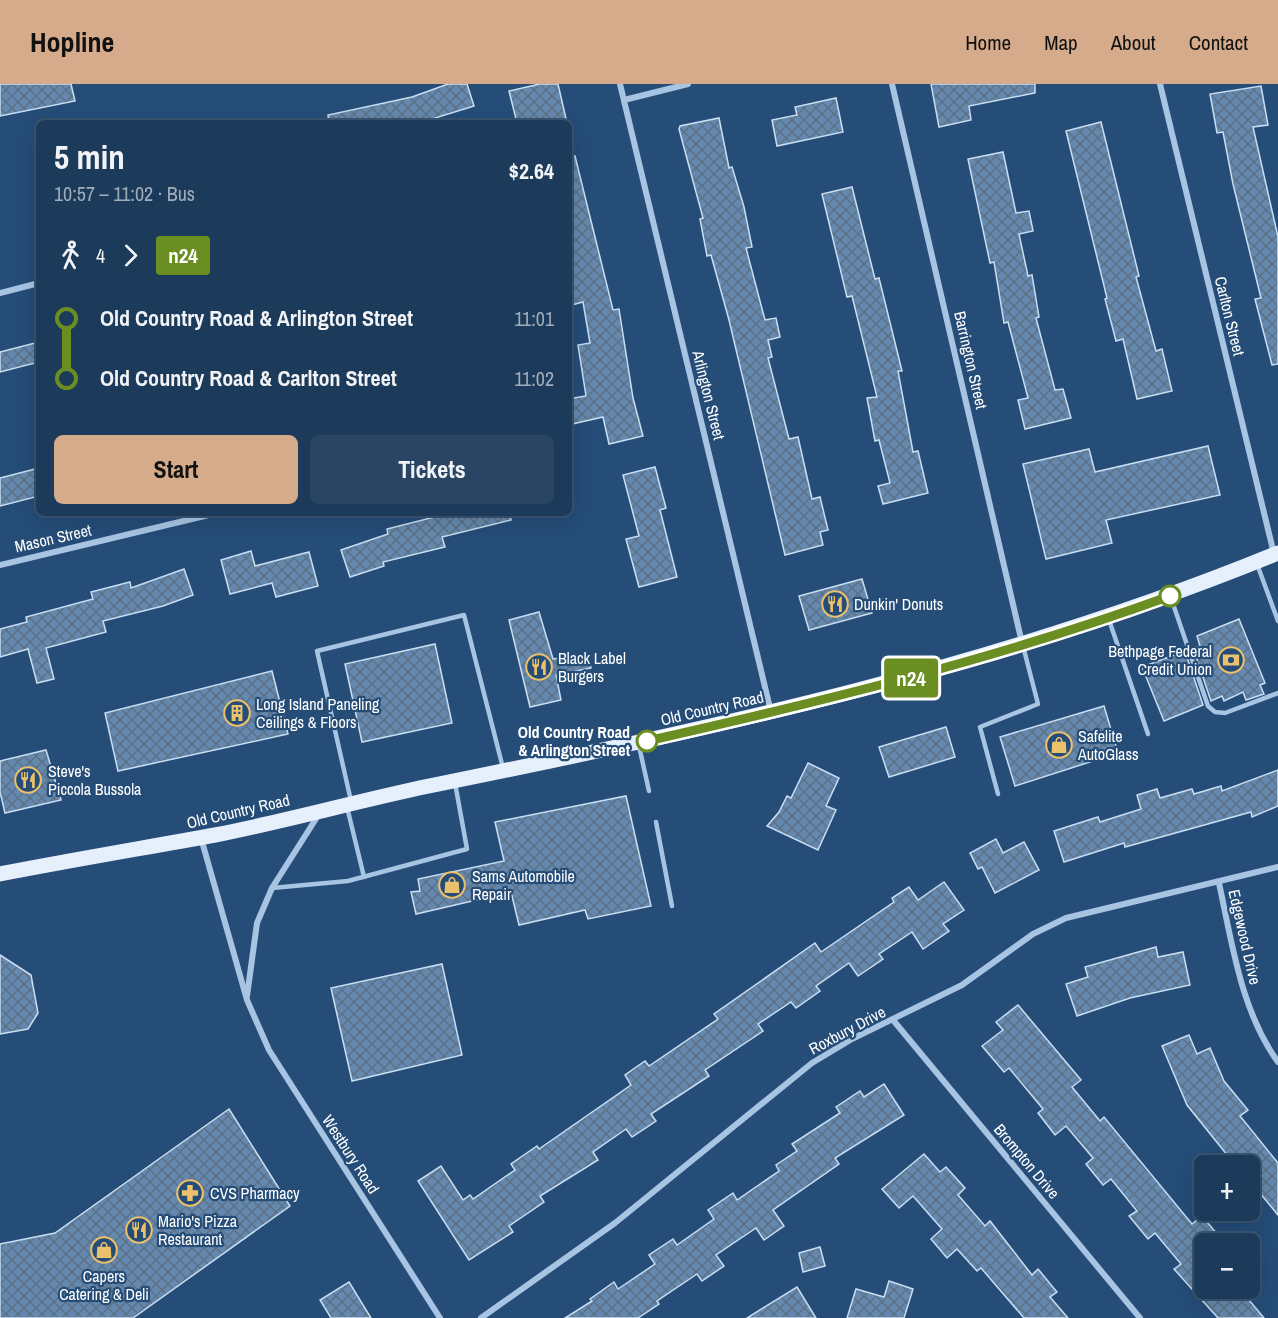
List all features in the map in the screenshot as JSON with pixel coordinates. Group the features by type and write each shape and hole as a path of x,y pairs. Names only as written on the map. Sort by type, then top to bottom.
{"main road":[{"name":"Old Country Road","path":"0,874 201,837 349,803 639,743 906,679 1108,617 1170,596 1276,554"}],"street":[{"name":"Arlington Street","path":"620,84 771,712"},
{"path":"624,100 688,84"},
{"name":"Barrington Street","path":"892,84 1022,644"},
{"name":"Carlton Street","path":"1160,84 1276,554"},
{"path":"0,293 36,284"},
{"name":"Mason Street","path":"0,565 204,516"},
{"path":"247,1000 257,922 272,888 321,810"},
{"name":"Westbury Road","path":"201,837 247,1000 269,1050 440,1318"},
{"name":"Roxbury Drive","path":"481,1318 615,1223 812,1063 852,1039 962,985 1033,934 1066,918 1278,867"},
{"name":"Edgewood Drive","path":"1219,883 1244,992 1267,1046 1278,1062"},
{"name":"Brompton Drive","path":"893,1020 1140,1318"}],"lane":[{"path":"1257,563 1278,621"},
{"path":"1170,596 1209,706 1215,712 1225,713 1278,693"},
{"path":"364,877 317,651 464,615 504,771"},
{"path":"1108,617 1148,734"},
{"path":"998,794 980,727 1038,704 1022,644"},
{"path":"639,743 649,791"},
{"path":"272,888 364,877 467,849 455,781"},
{"path":"656,822 672,906"}],"building":[{"path":"0,84 71,84 75,101 0,116"},
{"path":"448,84 467,84 474,106 429,120 329,120 328,115 412,97"},
{"path":"540,84 558,84 566,120 516,120 509,91"},
{"path":"931,84 1035,84 1035,93 969,106 971,120 939,127"},
{"path":"1261,86 1268,125 1253,127 1278,237 1278,364 1272,365 1255,299 1261,298 1233,184 1223,132 1217,133 1210,94"},
{"path":"836,98 843,132 777,146 772,120 797,115 795,107"},
{"path":"719,118 729,168 732,167 744,207 752,247 746,248 765,320 776,318 780,337 768,340 772,357 768,358 789,439 798,437 812,499 820,497 828,530 820,532 823,545 785,555 729,320 711,255 707,256 700,219 703,218 679,129 680,126"},
{"path":"1101,122 1139,276 1136,277 1156,351 1162,349 1172,391 1137,399 1123,339 1116,341 1066,131"},
{"path":"1003,152 1016,213 1029,211 1033,231 1019,234 1028,276 1032,275 1039,317 1036,318 1055,390 1063,389 1071,418 1025,429 1018,400 1028,398 1008,322 1004,323 994,262 990,263 968,159"},
{"path":"572,156 575,156 613,310 619,309 633,398 643,436 609,444 603,417 572,424 572,398 586,396 578,345 590,343 583,302 572,305"},
{"path":"852,187 875,279 879,278 902,371 898,371 913,452 918,451 928,493 883,504 878,486 890,483 879,440 875,441 867,398 877,397 852,296 847,297 822,194"},
{"path":"36,343 36,363 0,372 0,352"},
{"path":"1208,446 1220,495 1106,520 1112,543 1046,559 1023,464 1089,449 1095,472"},
{"path":"655,467 666,508 660,510 677,577 639,587 626,539 639,536 623,475"},
{"path":"36,469 36,497 0,506 0,478"},
{"path":"438,516 510,516 511,520 442,537 445,547 383,562 384,566 350,577 341,550 388,534 387,529"},
{"path":"251,551 255,566 309,552 318,586 276,597 272,583 230,594 221,560"},
{"path":"184,569 193,595 163,606 103,621 106,632 46,648 54,679 37,683 28,649 0,657 0,629 27,622 26,617 93,599 91,592 130,582 131,588"},
{"name":"Dunkin' Donuts","path":"862,579 872,613 809,630 799,596"},
{"name":"Black Label Burgers","path":"539,612 553,659 588,654 591,668 556,675 561,700 530,707 509,620"},
{"name":"Bethpage Federal Credit Union","path":"1239,619 1265,683 1260,685 1264,694 1246,700 1243,692 1224,701 1222,696 1211,701 1193,648 1200,646 1197,636"},
{"path":"435,644 452,723 362,742 345,664"},
{"path":"1185,651 1203,705 1164,721 1142,667"},
{"path":"272,671 288,734 118,771 105,713"},
{"name":"Safelite AutoGlass","path":"1104,706 1118,753 1015,786 1000,737"},
{"path":"946,727 955,757 889,777 879,747"},
{"name":"Steve's Piccola Bussola","path":"46,750 61,800 5,813 0,792 0,761"},
{"path":"808,763 839,778 826,806 836,810 818,850 767,826 779,812 787,796 791,798"},
{"path":"1278,770 1278,806 1252,817 1251,812 1125,847 1124,843 1064,862 1054,831 1098,817 1100,822 1141,809 1137,795 1157,789 1160,798 1192,789 1194,794 1221,786 1222,791"},
{"path":"626,796 651,906 588,919 585,910 519,925 511,892 416,914 411,892 420,891 418,879 504,861 495,822"},
{"path":"996,839 1003,853 1024,842 1039,870 995,893 982,867 978,869 970,853"},
{"path":"944,882 964,910 943,924 949,931 923,949 912,932 879,954 883,959 858,976 849,963 816,986 820,991 796,1008 791,1002 758,1024 763,1031 705,1070 709,1076 651,1114 656,1121 632,1137 626,1129 593,1152 598,1160 540,1196 544,1202 509,1226 513,1232 469,1260 418,1181 441,1166 463,1200 470,1195 473,1199 515,1170 511,1164 537,1146 539,1149 631,1085 625,1075 645,1061 649,1066 718,1019 714,1014 815,943 821,952 894,902 892,898 909,887 918,900"},
{"path":"1156,947 1158,957 1183,952 1190,985 1130,998 1077,1016 1066,984 1088,977 1085,967"},
{"path":"0,955 31,975 38,1013 28,1029 0,1034"},
{"path":"442,964 462,1055 352,1081 331,988"},
{"path":"1018,1005 1081,1080 1072,1087 1100,1121 1104,1117 1192,1224 1196,1221 1206,1221 1216,1233 1194,1233 1194,1291 1174,1269 1181,1264 1155,1233 1148,1239 1129,1216 1137,1211 1111,1179 1103,1185 1086,1164 1093,1158 1066,1126 1055,1135 1038,1113 1043,1109 1009,1068 1004,1072 982,1046 1003,1030 996,1022"},
{"path":"1189,1035 1197,1054 1210,1048 1224,1081 1248,1110 1240,1116 1278,1163 1278,1215 1260,1193 1260,1155 1227,1155 1187,1105 1162,1046"},
{"path":"884,1084 904,1115 835,1158 839,1164 773,1210 784,1226 764,1240 756,1228 716,1255 724,1266 702,1281 697,1274 657,1301 659,1304 638,1318 565,1318 592,1301 590,1299 614,1282 618,1289 655,1264 649,1255 673,1239 677,1245 714,1219 708,1210 733,1193 737,1200 779,1171 776,1165 797,1151 792,1144 840,1113 836,1107 860,1091 864,1097"},
{"path":"229,1109 290,1206 133,1318 0,1318 0,1244 55,1233"},
{"path":"924,1154 940,1172 946,1167 965,1188 958,1195 985,1226 990,1221 1032,1275 1038,1269 1057,1292 1050,1297 1068,1318 1024,1318 981,1268 977,1271 957,1249 947,1258 931,1239 942,1229 913,1196 899,1208 882,1189"},
{"path":"820,1247 825,1266 803,1272 799,1253"},
{"path":"889,1281 913,1289 904,1318 847,1318 856,1289 884,1297"},
{"path":"349,1282 371,1318 331,1318 320,1300"},
{"path":"797,1287 816,1318 747,1318"},
{"path":"1201,1299 1248,1299 1264,1318 1218,1318"}],"bus line":[{"name":"n24","path":"647,741 906,679 1170,596"}],"place":[{"name":"Dunkin' Donuts","path":"835,604"},
{"name":"Bethpage Federal Credit Union","path":"1231,660"},
{"name":"Black Label Burgers","path":"539,667"},
{"name":"Long Island Paneling Ceilings & Floors","path":"237,713"},
{"name":"Old Country Road & Arlington Street","path":"647,741"},
{"name":"Safelite AutoGlass","path":"1059,745"},
{"name":"Steve's Piccola Bussola","path":"28,780"},
{"name":"Sams Automobile Repair","path":"452,885"},
{"name":"CVS Pharmacy","path":"190,1193"},
{"name":"Mario's Pizza Restaurant","path":"139,1230"},
{"name":"Capers Catering & Deli","path":"104,1250"}]}
